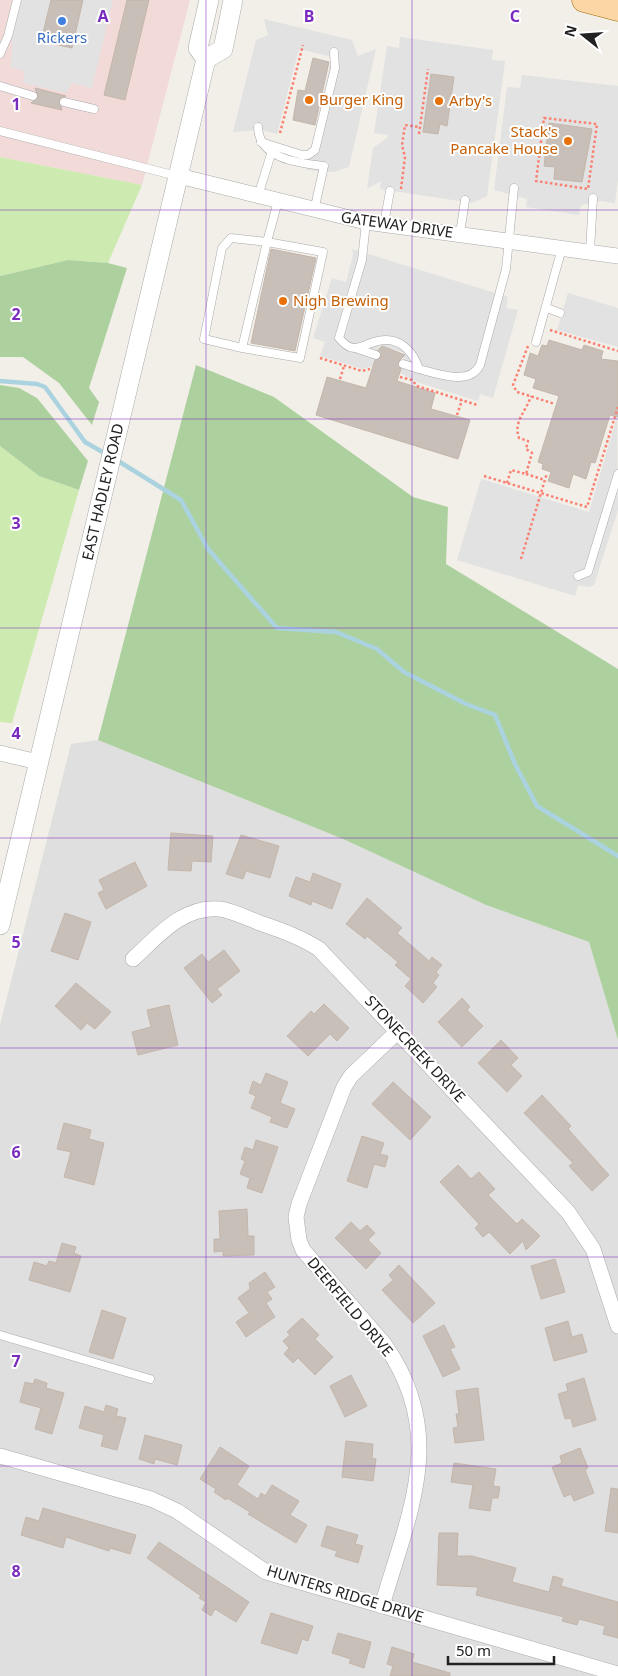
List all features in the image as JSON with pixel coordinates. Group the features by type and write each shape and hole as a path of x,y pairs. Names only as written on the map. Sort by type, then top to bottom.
{"main road":[{"path":"584,0 618,8"}],"street":[{"name":"EAST HADLEY ROAD","path":"0,925 206,59 198,48 209,0"},
{"path":"206,59 223,49 233,0"},
{"name":"GATEWAY DRIVE","path":"179,176 314,211 366,222 618,256"},
{"path":"0,753 38,762"},
{"name":"STONECREEK DRIVE","path":"132,959 172,924 184,916 207,909 231,912 300,938 319,949 568,1212 580,1228 598,1260 618,1326"},
{"name":"DEERFIELD DRIVE","path":"382,1606 419,1473 420,1438 418,1419 412,1398 396,1361 385,1345 303,1250 299,1240 296,1217 303,1187 344,1087 351,1076 398,1031"},
{"name":"HUNTERS RIDGE DRIVE","path":"0,1456 151,1499 177,1511 266,1572 618,1674"}],"lane":[{"path":"0,54 8,36 17,0"},
{"path":"261,142 302,155 308,155 315,150 335,68 334,52"},
{"path":"0,86 33,96"},
{"path":"64,102 94,109"},
{"path":"258,127 261,142 271,154 307,164 324,166 314,211"},
{"path":"0,131 179,176"},
{"path":"258,196 271,154"},
{"path":"404,364 419,369 459,376 470,376 477,371 499,302 509,240 514,188"},
{"path":"384,224 390,191"},
{"path":"590,251 593,198"},
{"path":"460,234 465,200"},
{"path":"242,348 266,242 278,201"},
{"path":"366,222 362,260 339,338 345,345 376,355"},
{"path":"232,238 266,242 323,252 300,358 204,339 222,248 232,238"},
{"path":"534,345 547,308 547,298 562,248"},
{"path":"547,308 560,313"},
{"path":"358,349 377,341 395,343 408,348 414,355 419,369"},
{"path":"578,576 588,572 618,474"},
{"path":"0,1335 150,1379"}],"path":[{"path":"280,133 303,45"},
{"path":"419,134 428,69"},
{"path":"544,118 597,124 588,189 536,181 544,118"},
{"path":"400,194 405,157 402,144 405,125 419,127"},
{"path":"540,327 618,351"},
{"path":"534,345 526,346 514,385 517,392 556,404"},
{"path":"320,358 362,371 370,369"},
{"path":"340,379 344,366"},
{"path":"400,377 412,380 417,386 478,405"},
{"path":"526,474 532,453 526,449 528,441 519,438 517,422 527,408 531,396"},
{"path":"457,415 462,400"},
{"path":"484,476 587,507 618,408"},
{"path":"507,483 511,470 545,480"},
{"path":"521,559 547,473"}],"shaded area":[{"path":"0,0 190,0 142,185 0,157"},
{"path":"21,0 113,0 92,88 72,83 66,93 23,83 25,71 10,67 12,37"},
{"path":"264,19 352,40 358,56 376,49 349,167 334,172 306,170 332,57 299,49 277,134 261,130 233,132 256,40 268,35"},
{"path":"400,37 493,50 492,60 505,61 487,196 472,203 380,189 381,181 367,189 373,148 387,138 388,135 374,133 387,46 399,48"},
{"path":"522,75 618,86 618,179 615,203 600,201 581,205 579,215 526,207 527,199 494,190 507,87 520,88"},
{"path":"352,249 508,297 506,308 518,310 493,398 480,394 478,401 420,383 400,373 405,353 379,346 373,366 363,369 320,356 325,342 313,338 332,278 346,282 353,255"},
{"path":"568,293 618,308 618,347 557,330"},
{"path":"617,417 618,510 594,585 589,587 578,585 575,596 457,560 481,479 589,512"},
{"path":"98,740 343,839 486,905 589,942 618,1040 618,1676 0,1676 0,1025 71,744"}],"green space":[{"path":"0,157 142,185 108,263 68,260 0,276"},
{"path":"68,260 108,263 127,268 89,388 99,402 92,425 59,383 23,357 0,357 0,276"},
{"path":"196,365 274,397 413,497 448,507 446,564 618,669 618,1040 589,942 486,905 343,839 98,740"},
{"path":"0,385 19,388 37,398 88,461 79,490 39,476 0,446"},
{"path":"0,446 39,476 79,490 12,723 0,722"}],"building":[{"name":"Rickers","path":"51,0 83,0 72,48 41,41"},
{"name":"Rickers","path":"127,0 149,0 125,100 104,95"},
{"name":"Burger King","path":"313,58 329,62 315,125 293,120 298,90 305,91"},
{"name":"Arby's","path":"431,74 454,77 447,126 440,124 438,134 423,132"},
{"path":"35,88 66,96 59,100 62,110 31,103 38,97"},
{"name":"Stack's Pancake House","path":"549,123 592,129 582,182 554,179 555,167 544,166"},
{"name":"Nigh Brewing","path":"271,249 316,258 295,351 251,343"},
{"path":"549,340 582,350 584,345 603,351 601,359 618,361 618,417 610,415 595,463 591,462 586,479 573,474 569,488 548,481 551,472 542,469 543,464 538,462 559,396 533,388 536,379 524,375 530,353 538,356 542,345 547,346"},
{"path":"382,346 405,355 398,362 401,369 397,381 435,393 431,409 470,420 458,459 316,415 327,377 366,388 375,360 381,357 378,350"},
{"path":"171,833 213,836 211,862 192,861 191,871 168,870"},
{"path":"241,835 279,846 270,878 246,871 243,879 226,874"},
{"path":"135,862 147,886 106,909 98,893 104,890 99,880"},
{"path":"313,873 341,884 332,909 312,901 311,905 289,896 296,877 310,882"},
{"path":"367,898 402,928 397,933 429,961 432,957 442,965 436,972 439,975 433,983 437,987 423,1003 405,986 411,979 395,965 398,962 367,936 365,939 346,924"},
{"path":"65,913 91,922 78,960 51,951"},
{"path":"224,950 240,971 217,989 222,995 212,1003 184,968 202,954 208,962"},
{"path":"76,983 111,1012 95,1029 87,1023 81,1030 55,1006"},
{"path":"462,998 470,1007 467,1010 483,1026 462,1047 438,1022"},
{"path":"324,1004 349,1028 337,1041 330,1034 308,1056 287,1036 311,1011 314,1014"},
{"path":"169,1005 178,1045 138,1055 132,1032 151,1027 147,1010"},
{"path":"501,1040 518,1058 511,1065 522,1076 507,1092 478,1063"},
{"path":"266,1073 288,1082 280,1103 295,1109 287,1128 270,1122 272,1117 251,1108 256,1096 249,1093 253,1081 261,1085"},
{"path":"393,1082 431,1117 410,1140 372,1104"},
{"path":"542,1095 571,1126 568,1129 609,1175 592,1191 569,1166 573,1163 524,1113"},
{"path":"64,1123 91,1130 89,1139 104,1143 94,1185 64,1177 71,1152 57,1149"},
{"path":"362,1136 384,1143 380,1154 388,1156 385,1167 374,1164 367,1188 347,1181"},
{"path":"256,1140 278,1147 262,1193 247,1188 250,1178 240,1174 245,1161 241,1159 245,1147 253,1150"},
{"path":"458,1165 471,1179 479,1172 495,1189 488,1195 517,1224 522,1219 540,1236 526,1250 523,1241 510,1254 489,1232 483,1237 475,1228 479,1224 440,1182"},
{"path":"247,1209 248,1236 254,1236 254,1255 223,1256 223,1251 214,1252 214,1239 220,1239 219,1211"},
{"path":"351,1222 360,1231 367,1225 375,1233 368,1240 381,1253 366,1269 335,1238"},
{"path":"62,1243 76,1247 74,1253 81,1256 70,1292 29,1280 34,1262 47,1266 49,1261 56,1263"},
{"path":"555,1259 565,1292 541,1299 531,1266"},
{"path":"399,1265 435,1303 413,1323 382,1290 393,1280 389,1275"},
{"path":"265,1272 275,1287 267,1292 272,1299 266,1303 275,1317 246,1337 236,1322 249,1313 238,1298 250,1289 249,1283"},
{"path":"102,1310 126,1318 113,1359 89,1352"},
{"path":"302,1318 319,1335 315,1339 333,1357 315,1375 298,1358 293,1363 284,1354 289,1348 283,1341 290,1335 287,1332"},
{"path":"568,1321 572,1337 582,1334 587,1352 554,1361 545,1328"},
{"path":"444,1325 455,1347 450,1349 460,1369 443,1377 423,1336"},
{"path":"351,1375 367,1406 345,1417 330,1386"},
{"path":"584,1378 596,1420 573,1427 571,1418 565,1419 558,1394 568,1391 566,1384"},
{"path":"35,1379 47,1383 46,1388 64,1393 52,1434 35,1429 41,1408 20,1402 25,1382 33,1384"},
{"path":"478,1388 484,1440 455,1443 453,1428 458,1427 456,1414 459,1414 456,1391"},
{"path":"106,1405 118,1409 116,1416 126,1418 117,1450 101,1446 104,1435 79,1428 85,1406 104,1412"},
{"path":"145,1435 182,1445 177,1465 155,1459 154,1464 139,1459"},
{"path":"346,1441 373,1444 372,1458 376,1459 373,1481 342,1477"},
{"path":"220,1447 249,1466 237,1485 258,1499 261,1493 265,1496 272,1485 299,1501 290,1515 307,1525 296,1543 248,1514 250,1512 214,1492 216,1489 200,1479"},
{"path":"580,1448 588,1468 585,1470 594,1493 574,1501 571,1494 564,1497 552,1467 562,1463 560,1456"},
{"path":"454,1463 496,1469 493,1486 500,1487 498,1498 492,1498 490,1511 469,1508 473,1485 451,1482"},
{"path":"611,1488 618,1489 618,1533 605,1531"},
{"path":"43,1508 136,1535 130,1554 110,1548 109,1551 66,1537 63,1548 21,1535 26,1517 39,1521"},
{"path":"327,1526 358,1535 355,1544 363,1546 358,1563 335,1556 337,1551 321,1546"},
{"path":"439,1533 458,1533 457,1556 472,1556 516,1568 512,1582 549,1592 553,1576 563,1579 561,1586 618,1602 618,1638 603,1634 605,1626 579,1619 577,1625 562,1621 564,1617 476,1595 478,1587 437,1585"},
{"path":"159,1542 249,1602 236,1622 215,1609 211,1616 202,1610 206,1602 199,1598 201,1596 147,1558"},
{"path":"271,1613 313,1626 308,1641 302,1639 297,1654 261,1643"},
{"path":"338,1633 371,1642 364,1668 349,1663 351,1659 332,1653"},
{"path":"392,1647 414,1654 412,1662 450,1673 450,1676 390,1676 393,1666 387,1664"}],"waterway":[{"path":"0,381 37,384 45,387 85,442 106,454"},
{"path":"115,459 181,500 208,549 277,628 336,632 377,649 404,672 466,704 495,715 515,764 537,806 618,856"}],"place":[{"name":"Rickers","path":"62,21"},
{"name":"Burger King","path":"309,100"},
{"name":"Arby's","path":"439,101"},
{"name":"Stack's Pancake House","path":"568,141"},
{"name":"Nigh Brewing","path":"283,301"}]}
